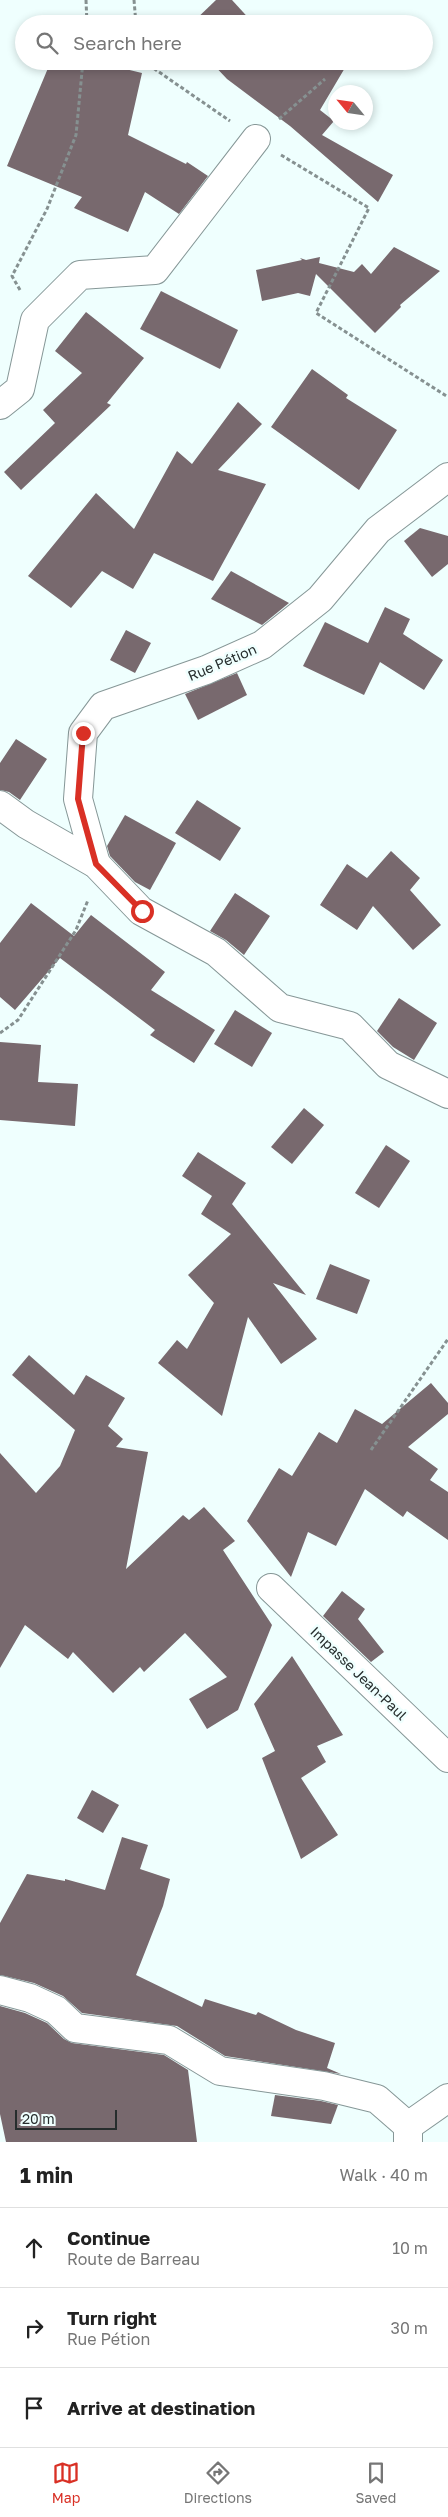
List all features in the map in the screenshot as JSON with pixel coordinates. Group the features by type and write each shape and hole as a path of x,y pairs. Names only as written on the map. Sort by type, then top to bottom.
{"street":[{"path":"0,405 20,389 36,320 80,275 155,270 256,139"},
{"name":"Rue Pétion","path":"99,867 78,799 83,733 102,706 206,670 262,644 320,598 378,530 448,477"},
{"path":"0,805 26,824 99,867 142,911 216,952 280,1008 350,1026 388,1065 448,1094"},
{"name":"Impasse Jean-Paul","path":"271,1588 448,1758"},
{"path":"0,1990 30,1998 56,2010 75,2028 169,2040 220,2071 324,2086 376,2099 408,2134 448,2098"}],"path":[{"path":"86,0 87,15"},
{"path":"134,0 135,15"},
{"path":"36,320 12,276 47,209 76,135 82,70"},
{"path":"156,70 256,139 369,208 316,313 448,397"},
{"path":"256,139 325,79"},
{"path":"0,1033 18,1020 76,930 99,867"},
{"path":"371,1450 448,1339"}],"building":[{"path":"216,0 232,0 246,15 200,15"},
{"path":"47,70 130,70 142,73 128,135 186,164 187,162 208,176 179,214 145,192 128,232 74,208 82,197 7,166"},
{"path":"218,70 344,70 335,85 328,85 328,96 320,110 328,116 328,128 322,135 393,175 378,202 290,126 227,79"},
{"path":"394,247 440,271 400,305 401,307 375,333 316,274 310,296 298,293 262,301 256,270 302,260 300,258 306,260 320,257 319,263 354,272 362,264 371,274"},
{"path":"161,291 238,330 220,369 140,329"},
{"path":"86,312 144,358 107,403 111,405 21,490 4,472 55,423 43,410 82,373 55,351"},
{"path":"312,369 348,395 346,398 397,430 359,490 271,427"},
{"path":"238,402 262,424 218,470 266,484 213,581 154,553 133,589 102,571 71,608 28,576 96,493 134,529 177,451 192,464"},
{"path":"420,528 448,536 448,564 432,577 404,541"},
{"path":"231,571 289,603 262,625 211,599"},
{"path":"385,607 410,619 403,634 443,660 424,690 380,662 364,695 303,666 325,622 368,643"},
{"path":"126,630 151,643 135,673 110,660"},
{"path":"237,673 247,695 198,720 185,694"},
{"path":"16,739 47,759 20,800 9,792 0,790 0,763"},
{"path":"197,800 241,828 220,861 175,833"},
{"path":"125,815 176,843 150,890 135,882 110,856 107,846"},
{"path":"391,851 420,878 410,890 441,925 413,950 373,906 357,930 320,905 347,864 367,878"},
{"path":"235,893 270,916 244,955 226,940 210,931"},
{"path":"31,903 74,936 91,915 165,972 151,990 215,1030 194,1063 150,1035 155,1030 60,958 15,1010 0,997 0,943"},
{"path":"399,998 437,1023 414,1060 393,1047 377,1031"},
{"path":"235,1010 272,1033 252,1067 214,1044"},
{"path":"0,1042 41,1045 38,1082 78,1084 75,1126 0,1120"},
{"path":"304,1108 324,1125 292,1164 271,1147"},
{"path":"386,1145 410,1161 379,1208 355,1193"},
{"path":"198,1152 246,1183 232,1204 306,1295 273,1283 317,1339 281,1364 248,1317 222,1416 158,1363 177,1340 187,1349 214,1303 188,1275 231,1234 201,1214 212,1196 182,1176"},
{"path":"330,1264 370,1280 357,1314 316,1299"},
{"path":"29,1355 74,1395 86,1375 125,1398 108,1426 123,1439 116,1447 148,1452 126,1569 183,1515 189,1520 204,1507 235,1541 223,1550 272,1625 238,1710 207,1729 189,1699 227,1677 185,1633 144,1672 140,1667 113,1693 73,1652 68,1659 25,1625 0,1668 0,1453 36,1493 60,1466 75,1430 12,1375"},
{"path":"431,1383 448,1403 448,1414 408,1447 438,1469 430,1480 448,1492 448,1540 407,1511 403,1517 365,1489 336,1546 308,1532 291,1577 247,1521 279,1468 292,1476 319,1432 337,1443 355,1409 382,1424"},
{"path":"342,1591 365,1609 358,1619 384,1652 371,1662 323,1616"},
{"path":"292,1656 343,1735 317,1746 326,1762 301,1778 338,1835 301,1859 262,1758 275,1751 254,1704"},
{"path":"92,1790 119,1805 103,1833 77,1818"},
{"path":"122,1837 148,1845 140,1869 170,1879 163,1906 136,1975 202,2007 205,1999 256,2015 258,2012 296,2030 335,2043 327,2068 341,2074 225,2056 177,2026 82,2013 63,1996 34,1983 0,1975 0,1923 27,1874 65,1881 65,1879 105,1890"},
{"path":"0,2006 25,2013 47,2023 64,2039 72,2043 164,2055 188,2070 197,2142 6,2142 0,2114"},
{"path":"275,2095 338,2105 331,2124 271,2116"}],"route":[{"path":"83,733 78,799 96,864 142,911"}]}
